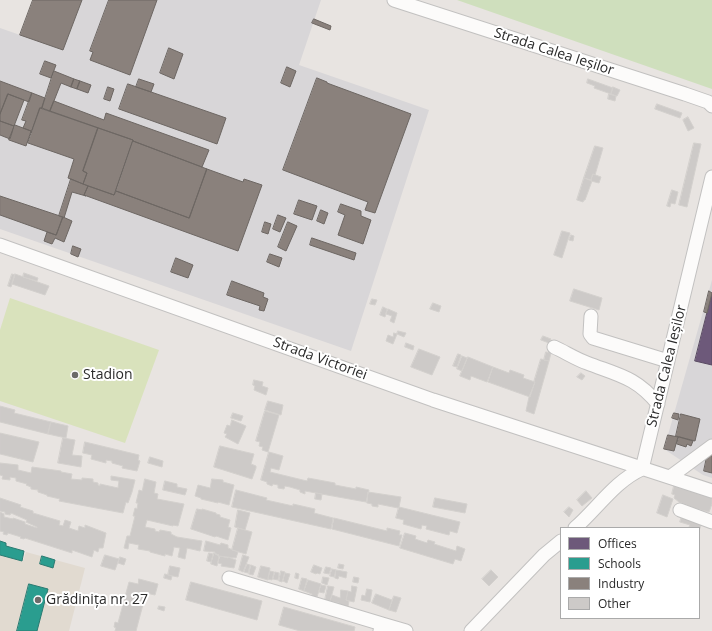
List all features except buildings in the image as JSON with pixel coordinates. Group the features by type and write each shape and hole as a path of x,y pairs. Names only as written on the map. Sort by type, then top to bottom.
{"street":[{"name":"Strada Calea Ieșilor","path":"394,0 685,94 708,102 712,106"},
{"name":"Strada Calea Ieșilor","path":"642,469 712,177"},
{"name":"Strada Victoriei","path":"0,246 433,400 712,491"},
{"path":"591,316 590,334 593,338 668,361"},
{"path":"554,347 586,363 624,376 649,393 658,404"},
{"path":"670,477 712,446"},
{"path":"577,527 620,483 631,474 642,469"},
{"path":"680,510 712,522"},
{"path":"471,631 544,555 560,542"},
{"path":"229,578 381,628 406,631"}],"shaded area":[{"path":"33,0 321,0 299,65 429,110 351,351 0,229 0,28 20,35"},
{"path":"712,280 712,478 703,475 664,449"},
{"name":"Grădinița nr. 27","path":"26,552 85,568 69,631 0,631 0,555 23,561"}],"green space":[{"path":"457,0 712,0 712,89"},
{"name":"Stadion","path":"10,298 159,350 125,443 0,401 0,330"}],"place":[{"name":"Stadion","path":"75,375"},
{"name":"Grădinița nr. 27","path":"38,600"}]}
